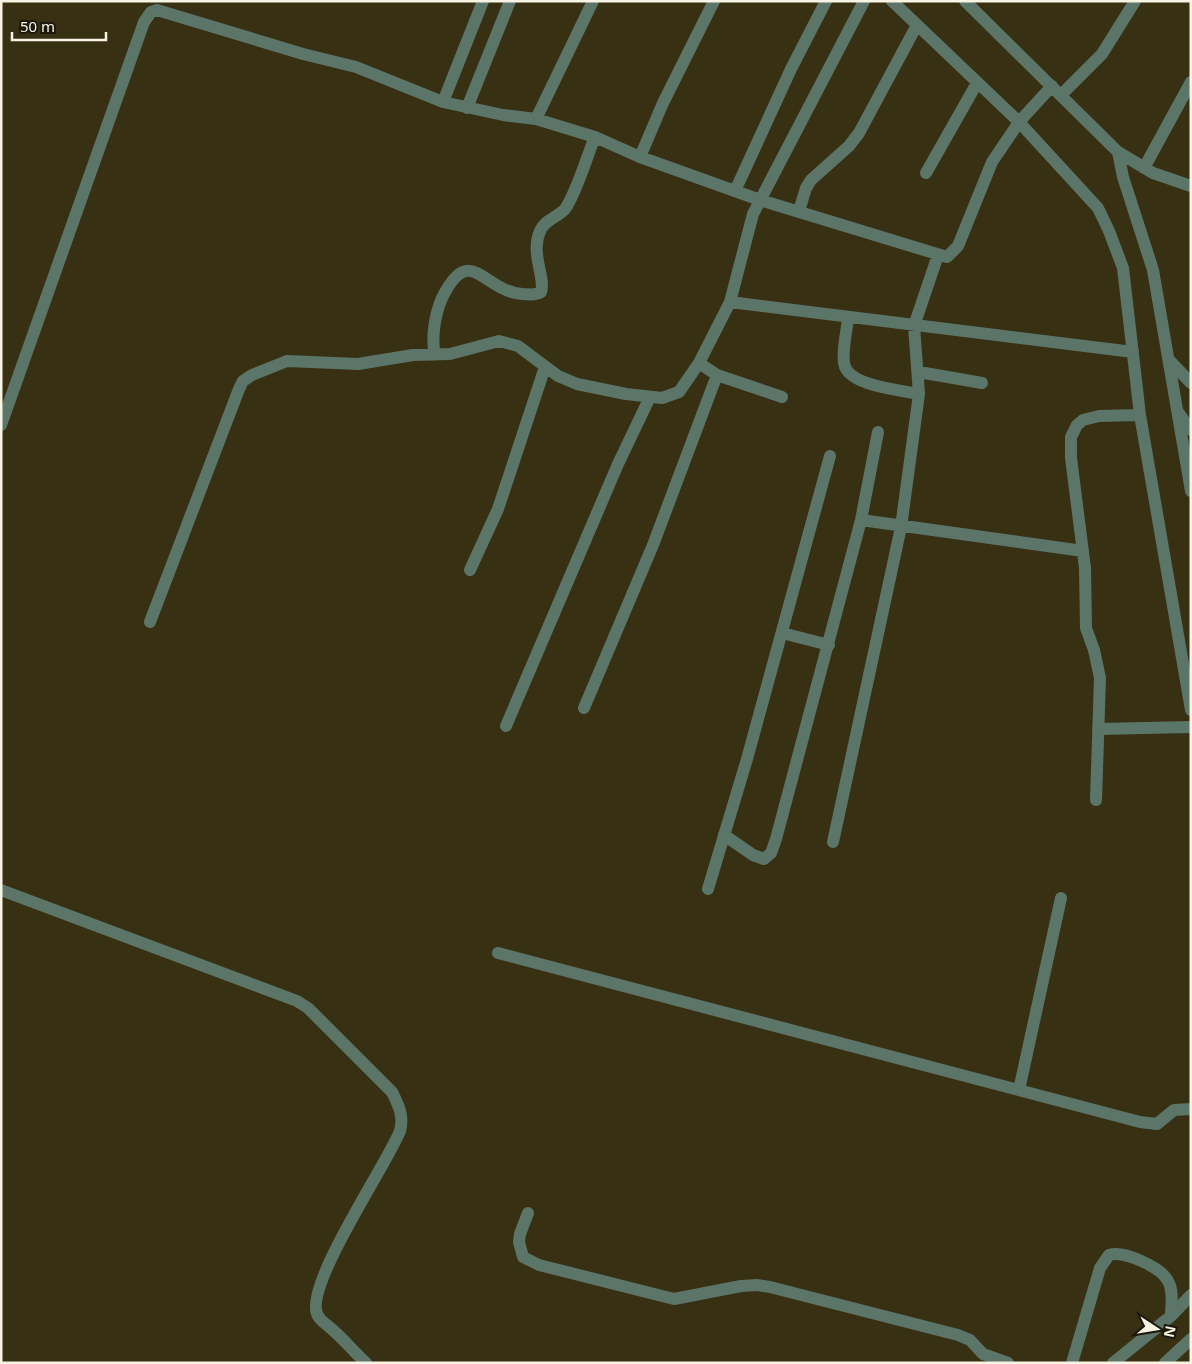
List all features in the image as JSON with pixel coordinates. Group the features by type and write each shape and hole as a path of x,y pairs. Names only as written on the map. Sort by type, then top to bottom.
{"street":[{"path":"443,102 483,1"},
{"path":"466,108 510,1"},
{"path":"536,118 593,1"},
{"path":"640,157 663,103 714,1"},
{"path":"735,191 790,69 826,1"},
{"path":"150,622 243,381 271,365 287,361 352,364 413,355 450,354 499,341 518,346 558,376 577,384 626,394 662,398 679,392 699,364 730,302 750,223 760,200 864,1"},
{"path":"892,1 977,83 1024,118 1098,208 1109,231 1123,268 1140,415 1191,710"},
{"path":"965,1 1118,152 1153,173 1191,186"},
{"path":"1,425 141,32 152,12 163,10 303,54 356,67 443,102 503,116 536,118 595,137 640,157 760,200 938,255 947,256 955,250 992,162 1024,118 1039,102 1102,54 1135,1"},
{"path":"799,211 806,188 811,180 849,146 859,133 917,25"},
{"path":"1144,168 1191,82"},
{"path":"926,173 977,83"},
{"path":"435,355 433,340 440,303 454,278 460,272 478,273 495,285 513,293 533,295 541,292 542,282 536,260 539,232 543,225 565,209 595,137"},
{"path":"1118,152 1126,185 1153,270 1191,491"},
{"path":"833,842 901,526 919,394 919,372 914,341 914,326 938,255"},
{"path":"730,302 1133,352"},
{"path":"848,317 844,363 850,376 868,384 919,394"},
{"path":"1168,359 1191,383"},
{"path":"699,364 716,374 782,397"},
{"path":"470,570 498,509 545,367"},
{"path":"919,372 982,383"},
{"path":"584,708 653,545 716,374"},
{"path":"506,726 618,464 650,397"},
{"path":"1177,410 1191,430"},
{"path":"1096,800 1100,678 1094,650 1086,628 1083,551 1071,458 1072,437 1077,425 1083,420 1099,416 1140,415"},
{"path":"724,835 759,858 764,859 771,853 829,645 861,520 878,432"},
{"path":"708,889 782,634 830,456"},
{"path":"861,520 1083,551"},
{"path":"782,634 829,645"},
{"path":"1098,729 1191,727"},
{"path":"1,890 297,1001 308,1008 392,1092 400,1108 402,1118 400,1131 332,1256 318,1289 315,1302 318,1318 350,1345 366,1363"},
{"path":"1019,1090 1061,898"},
{"path":"498,953 1150,1124 1162,1121 1174,1110 1191,1109"},
{"path":"528,1213 519,1242 523,1257 539,1265 674,1299 741,1286 757,1285 770,1287 951,1333 970,1340 982,1354 1008,1363"},
{"path":"1072,1363 1100,1268 1109,1255 1124,1255 1163,1273 1171,1286 1171,1316"},
{"path":"1114,1363 1171,1316 1191,1295"},
{"path":"1165,1363 1191,1339"}]}
